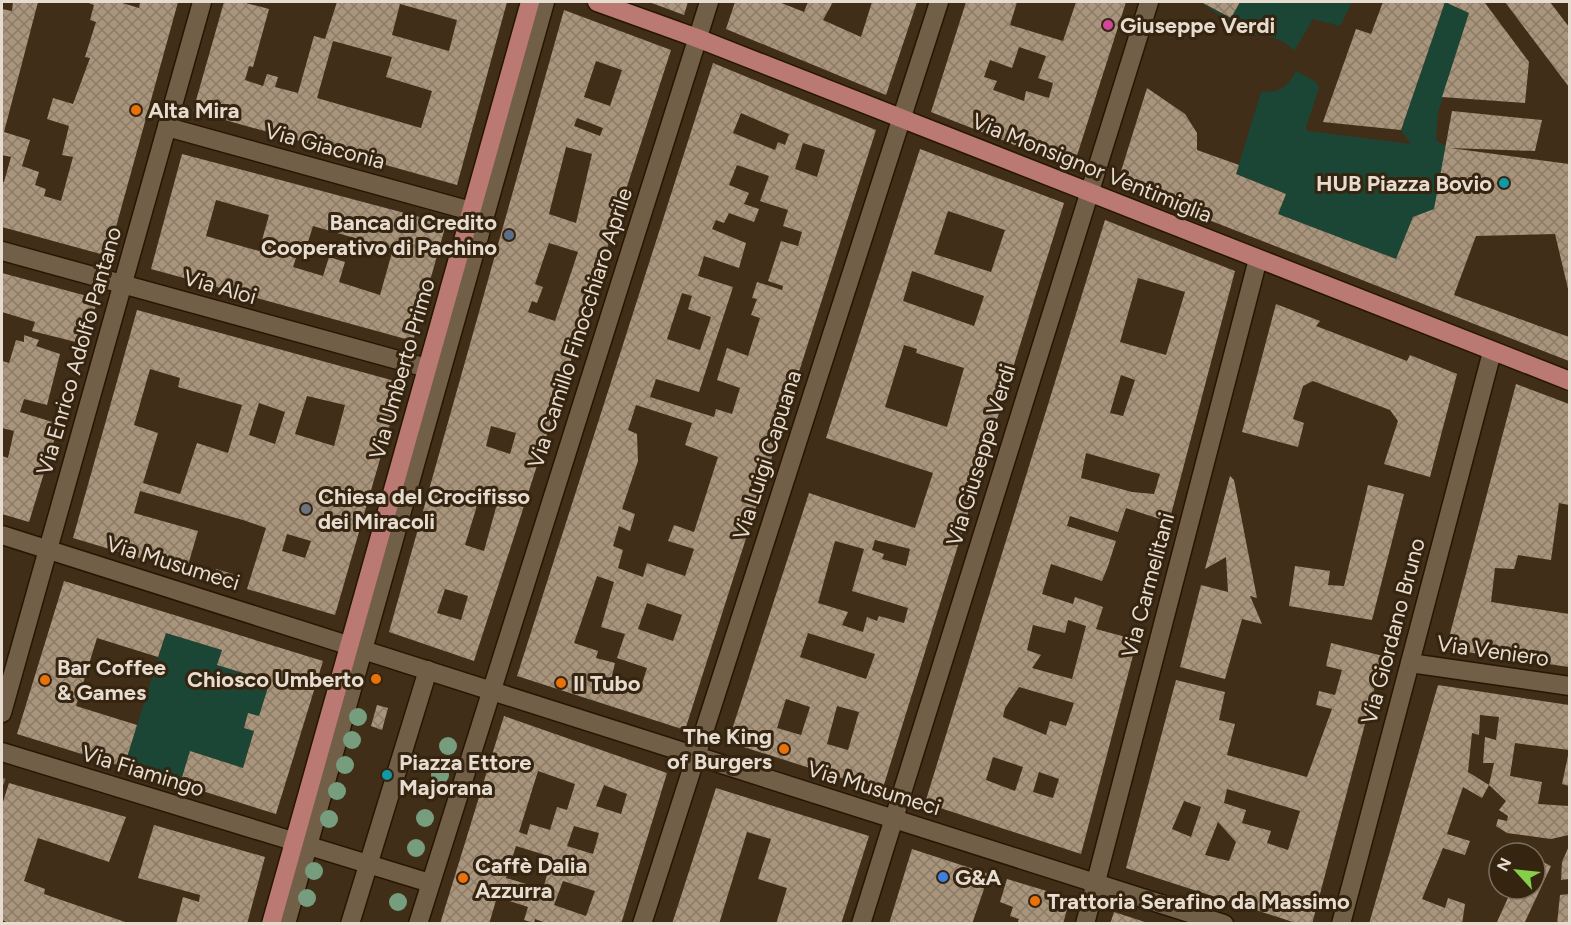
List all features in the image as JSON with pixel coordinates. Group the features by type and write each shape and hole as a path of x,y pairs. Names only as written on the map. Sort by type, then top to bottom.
{"main road":[{"name":"Via Umberto Primo","path":"271,924 300,846 357,646 427,368 530,2"},
{"name":"Via Monsignor Ventimiglia","path":"597,2 697,38 1569,381"}],"street":[{"name":"Via Enrico Adolfo Pantano","path":"2,713 202,2"},
{"path":"357,646 545,2"},
{"name":"Via Camillo Finocchiaro Aprile","path":"490,691 709,2"},
{"name":"Via Luigi Capuana","path":"642,924 939,2"},
{"name":"Via Giuseppe Verdi","path":"861,924 1149,2"},
{"name":"Via Giaconia","path":"167,127 471,211"},
{"name":"Via Aloi","path":"2,251 427,368"},
{"name":"Via Carmelitani","path":"1085,924 1258,259"},
{"name":"Via Giordano Bruno","path":"1341,924 1492,352"},
{"name":"Via Musumeci","path":"2,535 329,637 510,698 1224,924"},
{"name":"Via Veniero","path":"1410,663 1569,686"},
{"path":"350,924 428,670"},
{"path":"418,924 490,691"},
{"name":"Via Fiamingo","path":"2,752 270,837 430,883"},
{"path":"286,924 300,846"}],"path":[{"path":"2,784 4,774 16,778"}],"green space":[{"path":"1200,2 1230,18 1240,2 1352,2 1340,26 1313,19 1294,51 1286,43 1274,38 1260,35 1249,36"},
{"path":"1445,2 1469,13 1438,112 1436,140 1447,147 1434,209 1396,259 1278,214 1286,194 1236,174 1261,92 1283,88 1296,71 1316,82 1319,88 1306,127 1307,131 1411,144 1401,130"},
{"path":"166,633 222,650 217,665 270,681 259,716 248,713 244,727 254,731 243,768 190,751 180,784 124,767"}],"building":[{"path":"13,2 38,2 4,132 30,140 22,166 39,172 35,185 46,189 44,196 61,201 73,157 62,155 69,126 47,119 53,98 73,104 90,58 85,57 96,22 90,20 94,5 86,2 119,2 139,8 140,2 178,2 108,256 2,227 2,182 4,182 11,157 2,155 2,9 12,11"},
{"path":"224,2 242,2 269,9 253,67 249,66 245,80 263,86 267,74 278,77 275,87 298,93 314,36 325,39 337,2 507,2 457,185 193,111","holes":["400,4 457,20 449,51 392,35","333,41 392,57 386,77 432,91 421,128 317,98"]},
{"path":"649,2 688,2 684,15"},
{"path":"735,2 779,2 804,12 808,2 833,2 823,20 861,37 872,2 917,2 886,95 726,29"},
{"path":"966,2 1017,2 1010,25 1063,41 1076,2 1126,2 1073,168 931,112","holes":["1019,47 1046,56 1038,78 1053,83 1049,98 1026,91 1024,101 993,90 997,81 984,77 990,60 1012,68"]},
{"path":"1201,2 1240,2 1231,18"},
{"path":"1383,2 1445,2 1401,130 1323,122 1356,29 1371,34"},
{"path":"1445,2 1485,3 1529,62 1525,103 1442,97 1469,13"},
{"path":"1505,2 1550,2 1569,27 1569,87"},
{"path":"564,10 671,50 474,661 389,632","holes":["596,61 622,70 610,106 584,97","577,118 603,128 600,136 574,126","566,147 592,154 576,223 549,214","549,243 578,252 555,321 528,312 532,301 537,303 543,287 535,284","491,426 516,433 510,454 486,446","479,499 497,504 484,551 465,545","445,589 468,596 461,620 437,613"]},
{"path":"713,63 876,130 685,730 517,676","holes":["741,113 789,134 785,145 778,142 775,150 733,133","803,143 825,150 817,177 795,169","737,165 769,176 760,201 788,210 783,226 802,232 798,246 781,241 768,281 783,286 782,290 757,282 752,298 757,299 751,315 760,318 748,356 727,348 717,380 740,388 732,414 716,409 714,417 650,397 656,379 699,392 733,287 698,276 704,256 739,268 746,243 712,229 716,220 724,223 729,213 754,222 759,209 744,204 749,193 729,185","682,293 692,296 688,309 711,317 700,350 667,339","636,405 692,423 685,445 718,457 694,532 674,525 668,541 694,549 685,576 647,563 643,577 618,568 623,550 613,546 619,526 630,531 635,514 622,509 638,461 637,434 628,430","597,576 614,582 601,627 625,634 617,658 647,668 640,690 611,680 615,663 596,658 598,651 574,643","647,603 682,615 673,641 638,629"]},
{"path":"1147,88 1185,114 1197,133 1197,150 1239,165 1236,174 1286,194 1278,214 1396,259 1413,217 1434,209 1452,111 1542,120 1535,151 1450,148 1569,164 1569,293 1555,234 1476,236 1454,295 1569,337 1569,361 1117,184"},
{"path":"920,149 1064,203 882,791 728,742 809,493 915,528 933,473 826,438","holes":["948,211 1005,230 991,272 934,254","912,271 984,296 974,326 903,301","904,345 917,349 916,353 964,368 947,427 885,407","875,540 910,549 906,566 882,559 884,554 872,550","835,541 864,549 852,591 908,608 904,623 879,616 877,621 867,617 863,632 842,625 848,612 818,603","808,633 875,654 866,679 800,657","786,699 810,707 801,735 777,728","837,706 859,712 848,750 827,744"]},
{"path":"182,154 446,224 413,341 151,269","holes":["216,200 269,215 259,251 206,236","313,226 393,249 380,295 339,282 345,262 329,257 323,276 293,267 300,246 306,248"]},
{"path":"1105,220 1235,271 1169,522 1126,508 1118,532 1070,516 1067,526 1116,541 1108,566 1102,581 1051,564 1042,594 1073,604 1075,597 1103,607 1096,629 1137,640 1081,854 925,803","holes":["1138,278 1185,292 1166,355 1120,342","1121,375 1135,380 1123,416 1110,413","1086,453 1160,474 1154,494 1132,492 1081,478","1068,620 1086,626 1072,679 1032,668 1041,655 1027,650 1033,625 1065,633","1019,687 1074,703 1066,726 1050,721 1046,735 1003,717 1005,708","993,757 1023,767 1015,791 986,780","1039,772 1059,779 1053,798 1033,792"]},
{"path":"2,273 98,299 84,344 32,331 35,322 2,312"},
{"path":"1276,304 1320,321 1316,326 1407,361 1410,355 1457,374 1430,477 1384,464 1398,421 1390,410 1313,381 1303,386 1293,419 1304,423 1298,447 1242,432"},
{"path":"137,310 402,383 335,615 247,589 266,528 243,520 140,491 134,513 198,531 186,572 73,538","holes":["150,369 180,378 178,387 242,405 228,453 197,443 180,494 143,483 158,433 134,425","307,396 345,405 334,446 295,434","259,403 285,412 275,444 249,435","287,534 311,541 305,558 282,551"]},
{"path":"24,335 39,340 36,346 60,354 47,405 24,399 20,412 59,424 29,522 2,514 2,456 8,458 14,431 2,428 2,361 9,363 16,340 24,342"},
{"path":"1516,384 1569,404 1569,505 1559,503 1551,560 1518,555 1514,569 1495,568 1491,602 1569,614 1569,667 1446,649"},
{"path":"1230,476 1234,480 1257,598 1250,596 1262,624 1242,619 1225,679 1180,667 1201,585 1228,592 1226,557 1205,569"},
{"path":"1368,485 1404,494 1372,620 1289,606 1295,566 1330,571 1328,585 1344,586"},
{"path":"216,569 233,574 230,584 213,579"},
{"path":"64,581 323,661 276,814 180,784 190,751 243,768 254,731 244,728 248,713 259,716 270,681 217,665 222,650 166,633 158,657 97,638 76,706 137,725 124,767 17,734"},
{"path":"1331,643 1383,656 1312,924 1299,924 1126,868 1176,680 1225,692 1219,720 1235,724 1227,755 1307,777 1332,709 1316,705 1319,691 1335,695 1342,670 1326,666","holes":["1227,789 1300,811 1288,850 1267,843 1271,831 1242,823 1246,810 1224,803","1184,801 1201,807 1191,837 1172,829","1218,822 1236,842 1229,861 1205,855"]},
{"name":"Chiosco Umberto","path":"378,672 381,680 377,683 372,682 370,677"},
{"path":"1438,685 1569,705 1569,750 1515,743 1510,776 1542,782 1538,804 1569,806 1569,835 1551,839 1507,833 1496,826 1498,819 1507,821 1508,816 1499,810 1506,801 1489,785 1482,798 1463,787 1447,834 1470,841 1465,855 1443,848 1422,899 1445,908 1448,898 1465,904 1462,924 1369,924","holes":["1480,715 1499,717 1496,740 1485,737 1483,763 1494,763 1489,785 1468,772 1472,733 1479,735"]},
{"path":"377,705 388,708 382,730 371,726"},
{"path":"504,716 667,773 621,924 549,924 535,919 534,923 524,920 528,907 497,897 489,924 440,924","holes":["538,771 575,784 567,810 557,807 550,830 530,824 527,835 519,832","604,785 627,794 621,814 596,806","574,826 599,833 593,854 567,846","516,846 552,857 543,889 506,878","563,881 595,891 586,916 554,905"]},
{"path":"1569,751 1569,786 1562,784"},
{"path":"9,783 126,817 109,862 38,838 24,881 45,889 44,894 131,924 11,924 2,920 2,805"},
{"path":"716,788 869,836 841,924 776,924 787,888 758,879 771,839 747,832 719,924 672,924"},
{"path":"154,825 265,857 247,924 176,924 183,897 199,902 200,895 138,878"},
{"path":"1569,846 1569,879 1561,880 1562,862"},
{"path":"912,849 989,874 972,924 889,924"},
{"path":"1007,879 1070,898 1063,924 1017,924 1019,919 1010,916 1013,907 1000,902"},
{"path":"1569,894 1569,924 1557,924 1560,895"},
{"path":"1507,901 1535,901 1524,924 1496,924"},
{"path":"1114,912 1148,923 1148,924 1110,924"}],"place":[{"name":"Giuseppe Verdi","path":"1108,25"},
{"name":"Alta Mira","path":"136,110"},
{"name":"HUB Piazza Bovio","path":"1504,183"},
{"name":"Banca di Credito Cooperativo di Pachino","path":"509,235"},
{"name":"Chiesa del Crocifisso dei Miracoli","path":"306,509"},
{"name":"Chiosco Umberto","path":"376,679"},
{"name":"Bar Coffee & Games","path":"45,680"},
{"name":"Il Tubo","path":"561,683"},
{"name":"The King of Burgers","path":"784,749"},
{"name":"Piazza Ettore Majorana","path":"387,775"},
{"name":"G&A","path":"943,877"},
{"name":"Caffè Dalia Azzurra","path":"463,878"},
{"name":"Trattoria Serafino da Massimo","path":"1035,901"}]}
